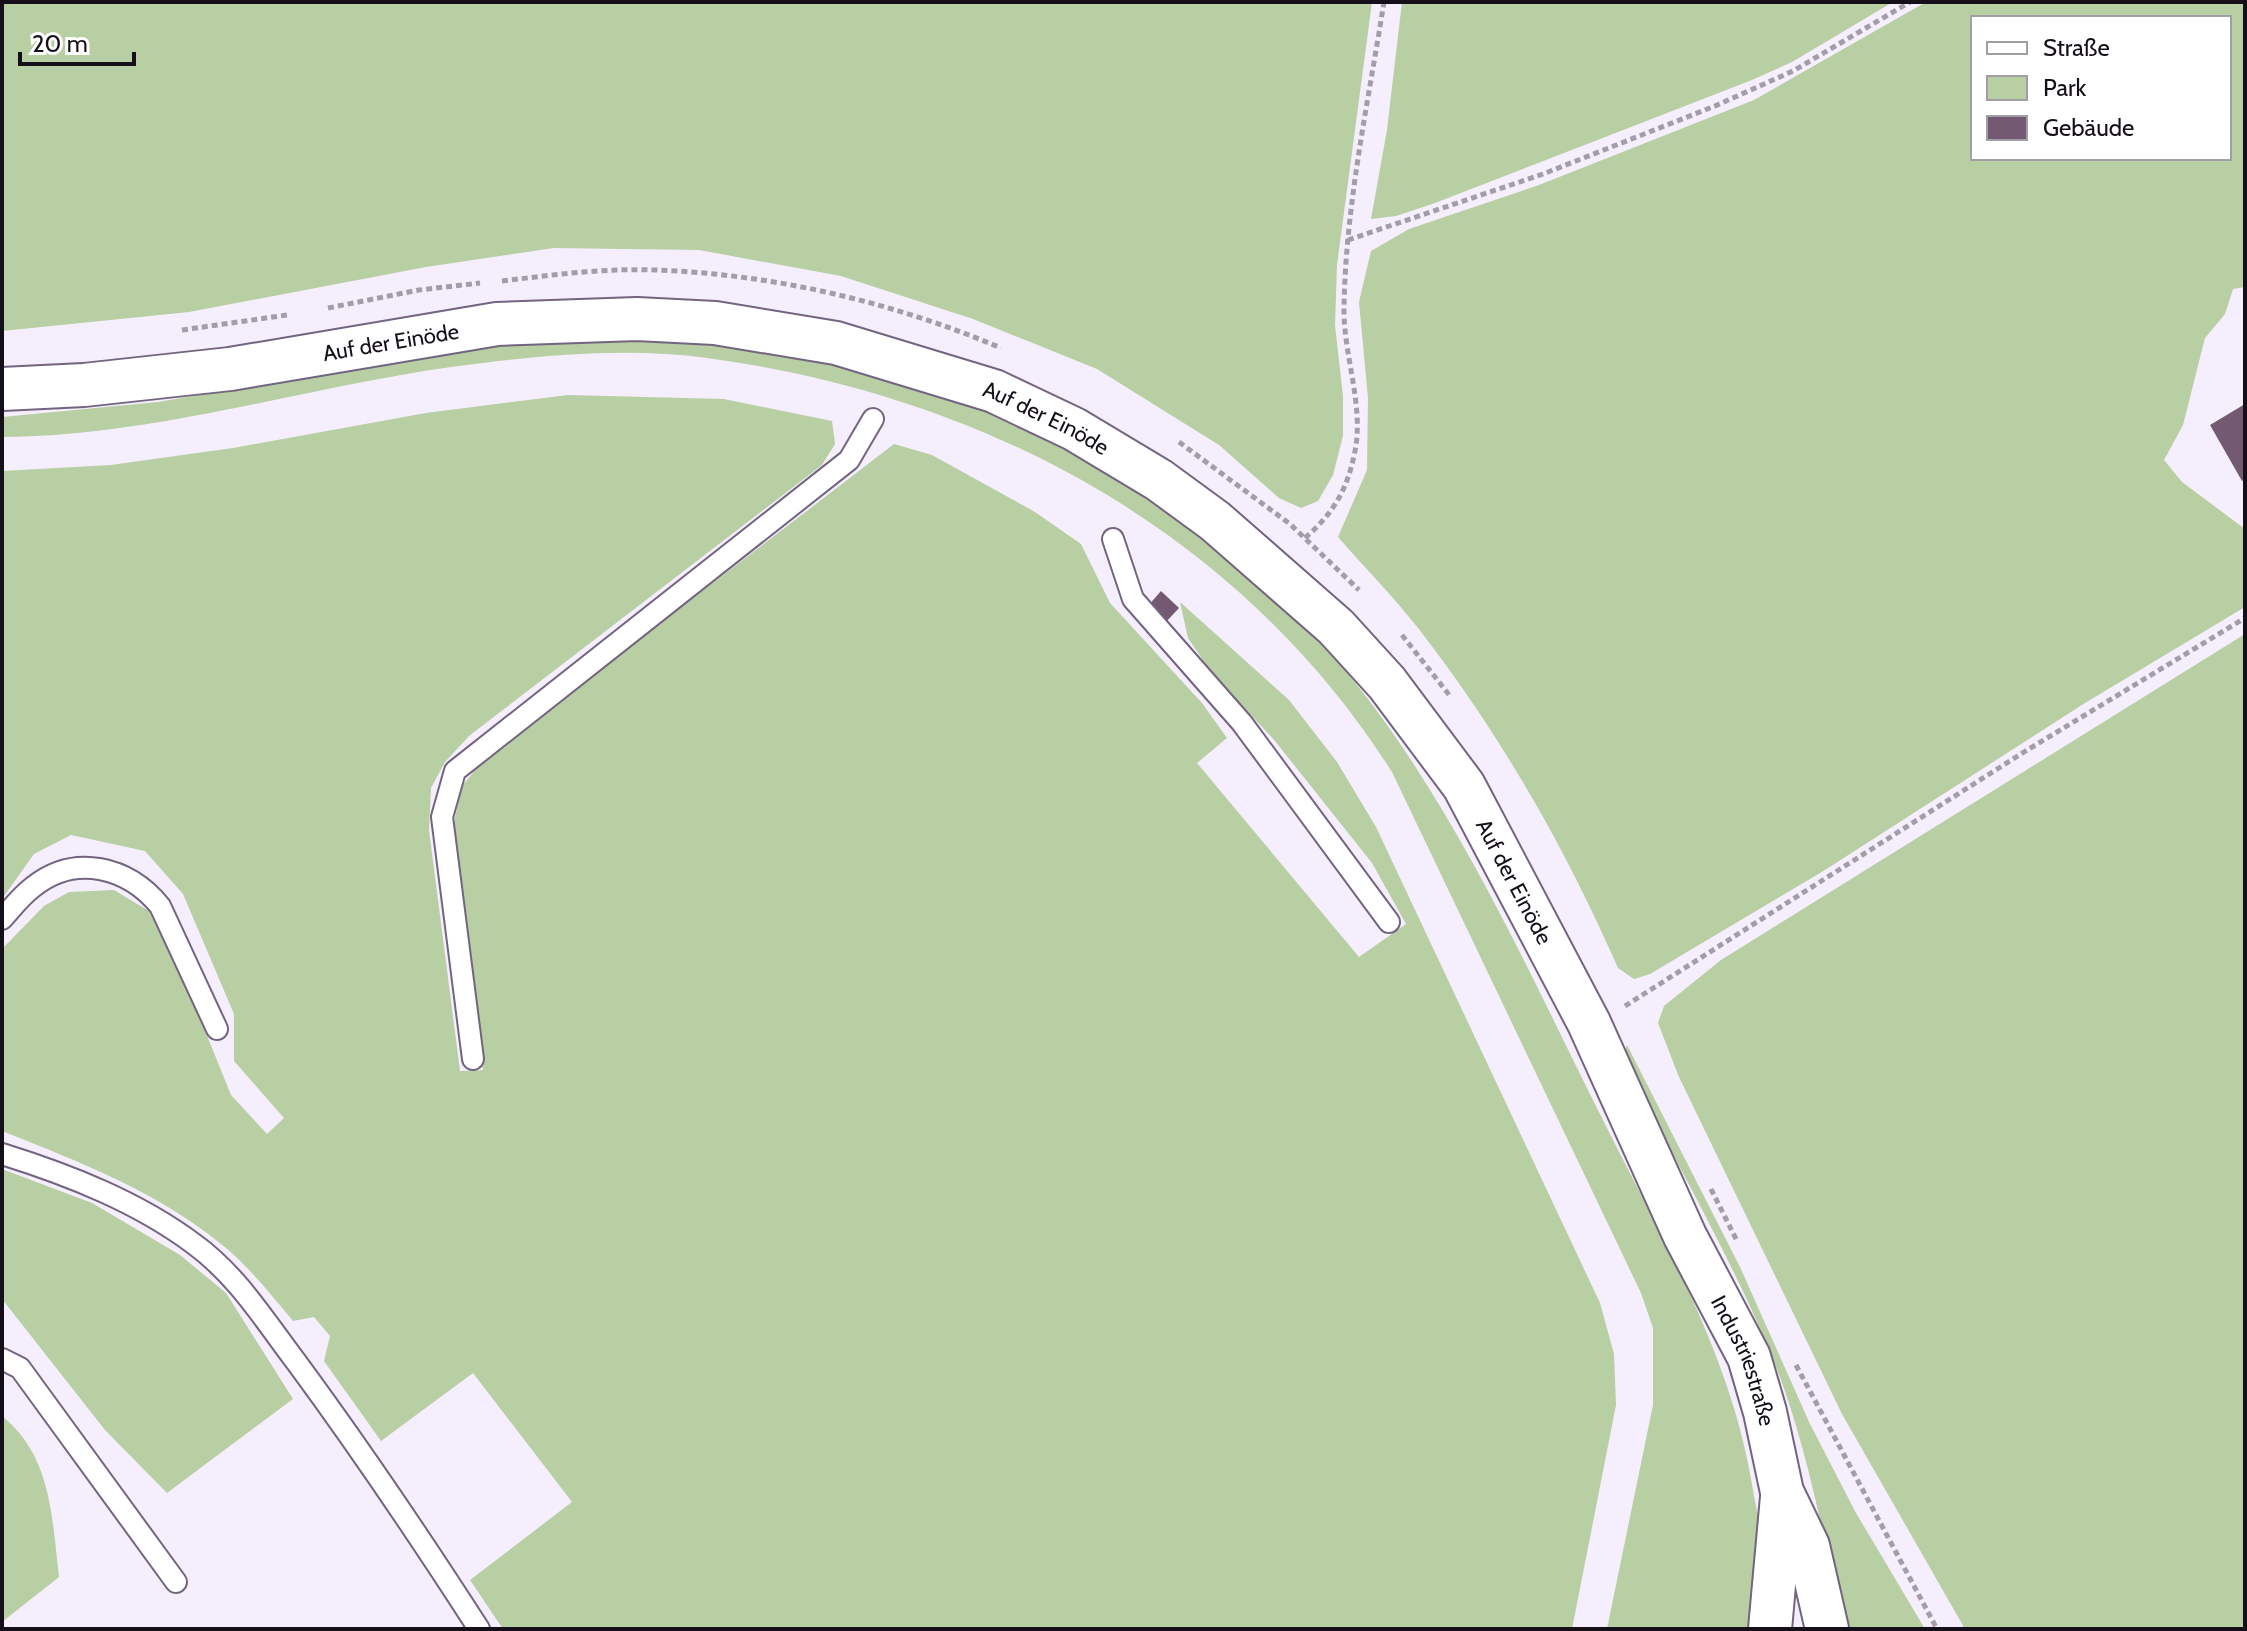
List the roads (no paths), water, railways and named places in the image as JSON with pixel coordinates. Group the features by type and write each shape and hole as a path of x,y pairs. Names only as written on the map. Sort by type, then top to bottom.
{"street":[{"name":"Auf der Einöde","path":"2,389 84,385 230,369 497,324 637,319 742,326 836,343 994,391 1074,429 1159,480 1215,521 1281,576 1336,627 1422,727 1464,786 1526,901 1589,1023 1685,1236"},
{"name":"Industriestraße","path":"1685,1236 1749,1357 1765,1412 1782,1492 1808,1546 1827,1629"},
{"name":"Industriestraße","path":"1770,1629 1782,1492"}],"lane":[{"path":"473,1059 442,817 455,771 849,460 873,419"},
{"path":"1113,539 1133,599 1242,723 1389,922"},
{"path":"2,919 32,887 57,872 85,866 130,878 146,889 160,906 217,1029"},
{"path":"2,1154 109,1194 154,1217 196,1245 240,1286 356,1443 479,1629"},
{"path":"2,1345 11,1363 176,1582"}]}
